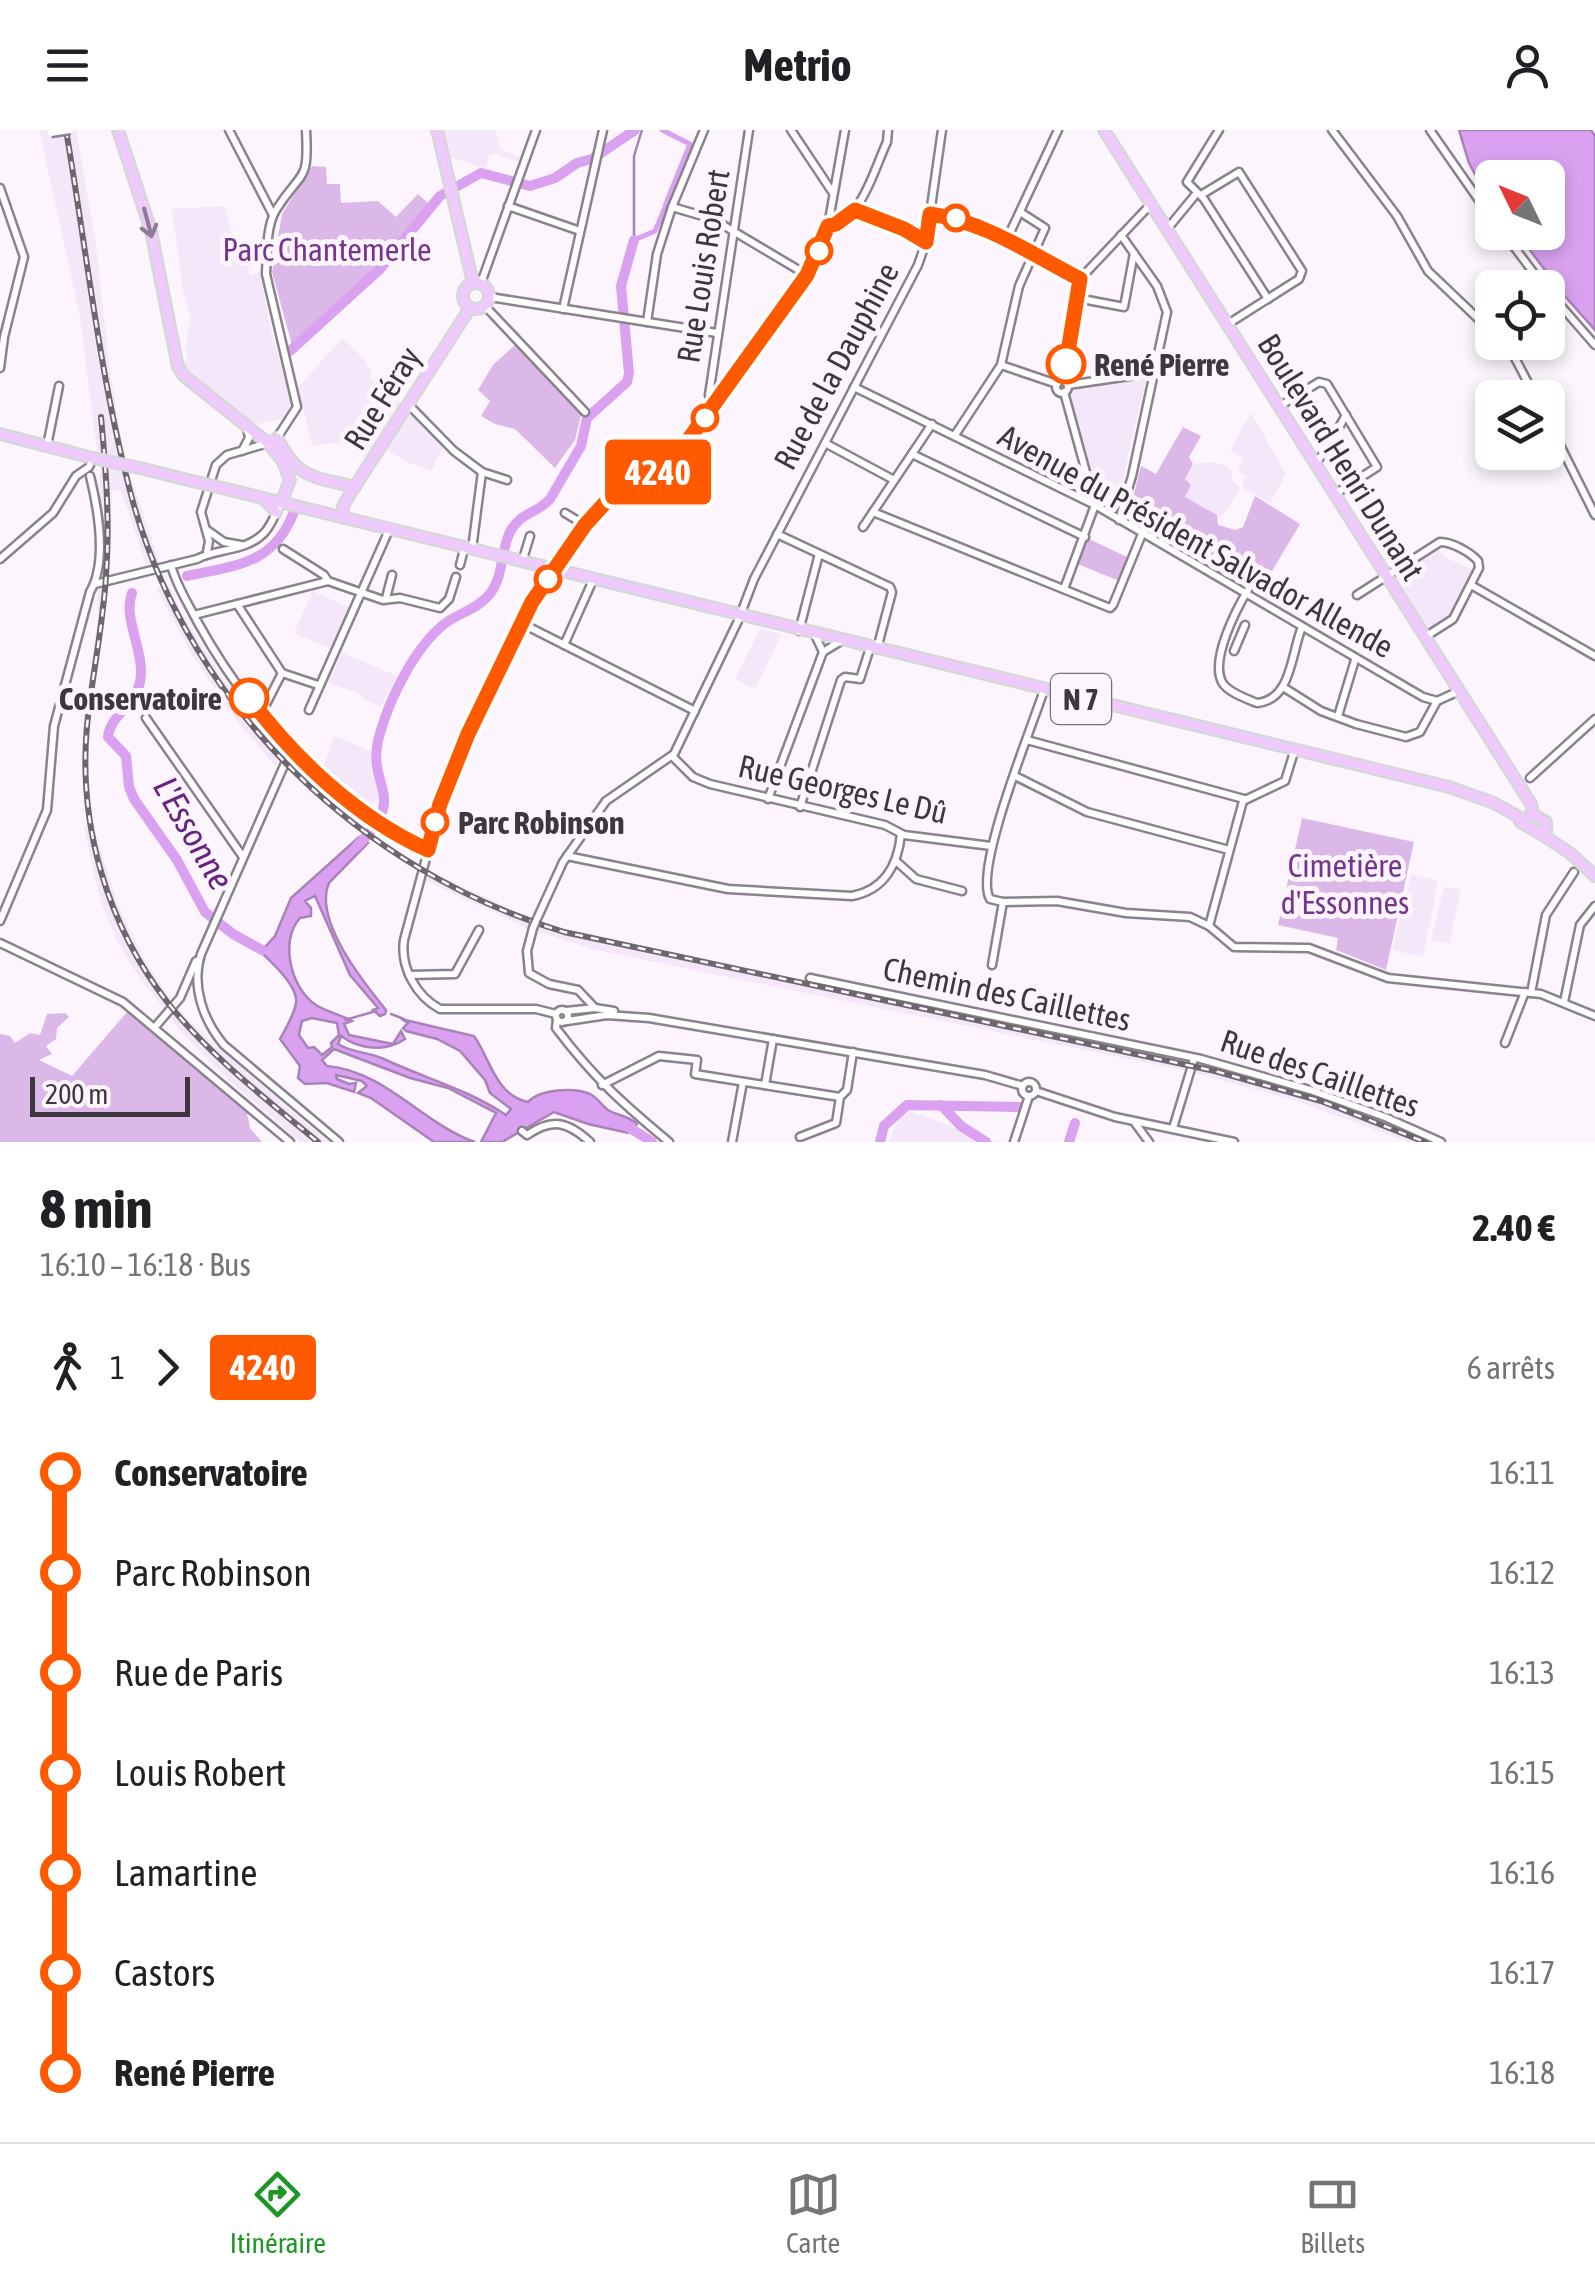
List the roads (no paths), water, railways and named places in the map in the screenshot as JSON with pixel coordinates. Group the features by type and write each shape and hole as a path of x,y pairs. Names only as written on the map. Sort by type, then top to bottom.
{"main road":[{"path":"118,130 147,214 179,370 246,426 272,440 303,473 355,486"},
{"path":"437,130 477,283 488,290 488,302 470,308 463,294 477,283"},
{"name":"Boulevard Henri Dunant","path":"1104,130 1384,578 1531,804 1529,820"},
{"name":"Rue Féray","path":"342,518 355,486 470,308"},
{"name":"N 7","path":"0,434 1440,786 1529,820 1546,822 1544,831 1595,872"},
{"path":"272,440 290,480 282,506"},
{"path":"262,498 282,492 290,480 303,473"}],"street":[{"path":"41,131 71,130"},
{"path":"230,130 273,215"},
{"path":"207,552 209,541 202,506 216,464 221,458 272,440 297,407 266,274 273,215 308,168 306,130"},
{"path":"477,283 536,130"},
{"path":"563,309 603,130"},
{"path":"647,322 657,254 704,130"},
{"name":"Rue Louis Robert","path":"713,408 708,400 749,130"},
{"path":"791,130 834,194"},
{"path":"595,1012 561,1019 536,1009 440,1009 429,1002 409,974 403,958 404,940 440,804 521,622 585,525 612,498 669,464 807,275 828,226 845,130"},
{"path":"828,226 855,210 888,130"},
{"name":"Rue de la Dauphine","path":"672,756 777,534 910,281 926,242 942,130"},
{"path":"1007,239 1058,130"},
{"path":"1219,130 1187,179 1268,299"},
{"path":"1332,130 1397,216 1428,271 1475,316"},
{"path":"1430,130 1475,194"},
{"path":"1168,228 1199,194 1240,172 1302,276 1228,324"},
{"path":"0,188 24,256 0,368"},
{"path":"1064,590 1095,506 1063,386 1080,279 1151,204"},
{"path":"508,206 580,231"},
{"path":"672,207 706,216 807,275"},
{"path":"855,210 926,242"},
{"path":"955,436 1001,365 1019,286 1046,227 1020,212"},
{"path":"930,214 959,218 1080,279"},
{"path":"0,221 10,219"},
{"path":"1119,520 1167,307 1121,234"},
{"path":"1517,250 1532,270"},
{"path":"1077,298 1124,307 1134,251"},
{"path":"488,302 563,309 717,333"},
{"path":"488,302 585,412"},
{"path":"1565,311 1595,346"},
{"path":"1001,365 1063,386 1143,374 1154,376"},
{"path":"1280,406 1324,382 1377,464 1375,471 1335,494"},
{"path":"47,446 59,386"},
{"name":"Avenue du Président Salvador Allende","path":"854,388 1095,506 1247,591 1356,660 1422,697 1437,701"},
{"path":"408,404 482,472 508,480"},
{"path":"1315,462 1346,416"},
{"path":"864,527 932,424"},
{"path":"242,451 250,438 246,426"},
{"path":"825,443 894,480"},
{"path":"912,454 1084,538"},
{"path":"1565,455 1595,515"},
{"path":"0,920 47,810 54,726 94,585 101,523 89,472 94,458"},
{"path":"0,558 53,513 76,476 89,472"},
{"path":"460,565 468,550 482,472"},
{"path":"94,585 196,559 207,552 247,545 266,531 282,506"},
{"path":"565,512 585,525"},
{"path":"873,512 1112,607 1142,534"},
{"path":"206,530 224,542 247,545"},
{"path":"309,710 388,530"},
{"path":"777,534 892,589 874,649 860,679 842,679 800,806"},
{"path":"517,562 530,536"},
{"path":"1357,594 1445,542 1476,559 1479,568 1450,622 1424,636"},
{"path":"283,549 328,581"},
{"path":"799,631 819,554"},
{"path":"171,566 194,615 224,664 294,751 384,828 428,850"},
{"path":"385,599 392,575"},
{"path":"194,615 328,581 385,599 400,598 440,608 449,599 456,577"},
{"path":"564,645 593,580"},
{"path":"1471,585 1595,656"},
{"path":"1247,591 1225,640 1220,676 1224,685 1262,703 1284,687 1302,628"},
{"path":"237,604 282,673 318,685"},
{"path":"521,622 695,710"},
{"path":"1225,640 1236,648 1245,625"},
{"path":"815,635 823,652"},
{"path":"768,799 823,652 842,641"},
{"path":"1338,716 1356,660"},
{"path":"261,714 282,673"},
{"path":"1284,687 1321,711 1411,738 1420,732 1437,701 1459,691"},
{"path":"1044,690 991,846 986,894 1003,902 1057,900 1152,916 1183,916 1208,926 1222,941 1239,948 1309,948 1388,978 1528,992 1595,1016"},
{"path":"146,718 243,857"},
{"path":"1530,778 1595,719"},
{"path":"1027,740 1244,799 1285,782 1294,752"},
{"path":"155,1027 192,978 286,761 294,751"},
{"path":"595,1012 578,990 541,982 530,973 527,951 552,882 614,793 672,756"},
{"name":"Rue Georges Le Dû","path":"672,756 700,780 885,825 901,834 991,846"},
{"path":"1014,776 1087,812 1228,850"},
{"path":"1208,926 1244,799"},
{"path":"568,856 728,889 852,896 875,888 896,861 901,834"},
{"path":"896,861 916,879 962,890"},
{"path":"1505,1042 1528,992 1546,914 1574,872"},
{"path":"992,965 1003,902"},
{"path":"1564,1002 1580,926 1593,911"},
{"path":"409,974 455,974 479,930"},
{"path":"0,943 123,1002 290,1142"},
{"path":"192,978 224,1045 339,1142"},
{"name":"Chemin des Caillettes","path":"810,978 1194,1059"},
{"path":"582,1009 586,999"},
{"path":"669,1142 602,1085 556,1028 560,1010 635,1016 986,1075 1023,1086 1033,1083 1014,1142"},
{"path":"764,1085 772,1039"},
{"path":"800,1137 836,1123 854,1052"},
{"path":"602,1085 662,1055 698,1060 696,1074 840,1097"},
{"name":"Rue des Caillettes","path":"1173,1128 1194,1059 1280,1080 1385,1117 1441,1142"},
{"path":"732,1142 742,1082"},
{"path":"1030,1096 1234,1142"},
{"path":"522,1131 526,1135 558,1121 590,1142"},
{"path":"1134,1122 1149,1142"}],"waterway":[{"path":"290,351 380,269 440,196 481,173 530,186 555,178 635,130"},
{"name":"L'Essonne","path":"634,240 634,156 642,130"},
{"name":"L'Essonne","path":"662,130 690,144 665,206"},
{"name":"L'Essonne","path":"634,240 655,231 664,210"},
{"name":"L'Essonne","path":"356,847 382,814 384,801 377,750 385,717 405,673 443,625 488,596 497,582 514,525 550,499 581,446 587,418 627,382 621,286 634,240"},
{"name":"L'Essonne","path":"187,576 237,565 264,553 285,530 294,512"},
{"name":"L'Essonne","path":"132,593 130,614 140,659 140,682 134,697 113,722 108,737 126,756 134,799 177,860 205,912 262,950"},
{"path":"345,1020 376,1011"},
{"name":"L'Essonne","path":"391,1014 404,1019"},
{"name":"L'Essonne","path":"880,1142 884,1126 907,1105 1020,1107"},
{"path":"941,1105 961,1126 986,1142"},
{"path":"1069,1142 1075,1123"},
{"name":"L'Essonne","path":"624,1124 652,1142"}],"railway":[{"path":"66,130 112,410 133,502 160,577 196,648 241,712 294,771 354,823 419,868 490,904 564,932 1215,1071 1321,1101 1425,1142"},
{"path":"101,417 107,556 85,763 87,800 101,872 128,941 168,1003 220,1059 318,1142"}],"place":[{"name":"René Pierre","path":"1066,364"},
{"name":"Conservatoire","path":"249,698"},
{"name":"Parc Robinson","path":"435,822"}],"park label":[{"name":"Parc Chantemerle","path":"327,249"},
{"name":"Cimetière d'Essonnes","path":"1345,884"}]}
